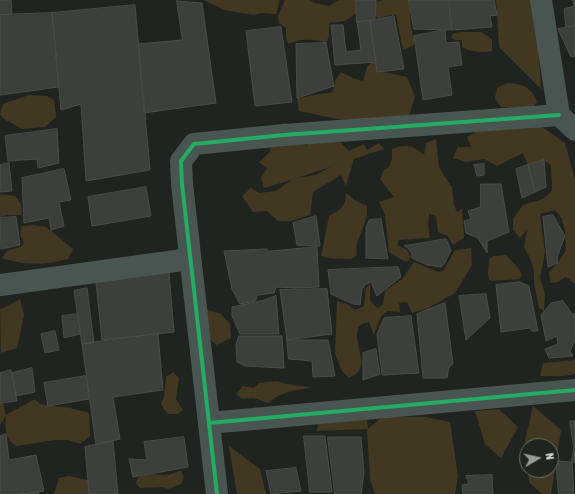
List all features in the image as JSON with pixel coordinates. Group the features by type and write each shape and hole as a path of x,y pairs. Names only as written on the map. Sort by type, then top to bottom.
{"street":[{"path":"541,0 559,115 575,130"},
{"path":"217,494 182,184 181,161 194,144 284,135 559,115"},
{"path":"0,285 190,259"},
{"path":"209,423 575,390"}],"shaded area":[{"path":"204,0 280,0 276,14 261,13 254,15 224,10"},
{"path":"285,0 310,0 315,3 329,6 339,0 357,0 359,12 344,21 329,23 329,36 326,43 317,40 307,40 288,44 286,28 279,23 278,16"},
{"path":"384,0 409,0 414,45 403,50 396,15 377,18 376,2"},
{"path":"496,0 532,0 536,6 541,89 499,47"},
{"path":"481,32 492,39 492,51 477,52 462,47 462,40 455,40 451,37 454,33"},
{"path":"375,58 383,72 407,77 415,97 408,119 360,124 299,111 297,98 333,92 335,81 341,72 363,81 367,67"},
{"path":"507,83 522,85 532,93 537,102 532,109 501,107 495,98 497,88"},
{"path":"29,95 47,96 54,100 56,117 45,127 22,129 4,119 0,114 3,104"},
{"path":"532,120 565,143 575,179 575,284 566,277 558,282 550,283 549,272 558,263 566,250 565,231 562,219 555,210 540,214 545,252 540,278 545,293 544,311 539,308 534,284 534,270 524,247 527,230 520,238 513,230 513,219 523,205 543,199 552,191 551,165 544,160 528,165 523,153 497,166 484,159 466,162 453,158 458,147 471,147 467,137 481,129"},
{"path":"284,123 295,130 300,141 306,146 315,137 339,141 349,151 364,144 367,150 379,143 384,149 354,159 346,186 341,175 313,192 310,215 291,221 278,221 267,211 253,212 242,196 251,188 259,193 276,191 291,180 264,188 261,178 267,168 259,162 269,153 276,131","holes":["330,167 316,175 297,178"]},
{"path":"436,139 439,167 452,187 454,205 457,212 462,209 464,238 453,245 448,236 438,232 436,216 429,214 428,226 430,238 399,240 397,245 407,250 411,257 407,262 389,252 385,215 379,202 394,197 380,179 384,170 389,167 392,159 392,149 402,146 409,146 424,155 426,143"},
{"path":"346,193 356,201 367,206 367,216 356,246 357,255 351,259 321,256 329,216 342,208 345,202"},
{"path":"0,194 15,196 21,204 22,215 8,215 0,217"},
{"path":"34,225 46,227 73,249 68,259 35,264 10,261 2,258 7,251 22,246 24,243 20,235 21,226"},
{"path":"471,248 472,265 455,293 428,308 412,313 407,302 399,303 400,312 387,311 381,316 374,335 369,322 358,327 357,336 361,365 359,370 349,378 342,371 335,354 337,301 347,304 355,310 364,306 366,288 370,284 370,300 377,308 383,305 385,291 402,279 414,262 438,272 443,271 455,250"},
{"path":"506,255 522,274 520,279 489,280 489,259 494,256"},
{"path":"20,299 24,315 17,348 1,353 0,308 1,309"},
{"path":"203,308 221,314 230,324 231,338 216,345 210,339"},
{"path":"575,360 575,374 564,376 540,376 543,363"},
{"path":"173,372 179,378 176,399 183,410 178,414 168,414 161,404 164,397 166,377"},
{"path":"278,381 286,384 312,388 294,390 278,396 268,403 254,398 242,399 236,394 243,386 254,388 259,383"},
{"path":"35,399 40,404 70,408 89,413 90,436 80,444 68,440 54,440 17,446 8,437 6,416 0,425 0,403 3,402 6,415"},
{"path":"533,406 561,430 559,443 559,438 526,438"},
{"path":"499,409 518,427 501,458 485,444 475,411"},
{"path":"366,412 368,429 382,417 426,417 450,422 458,476 455,494 375,494 370,480 367,429 316,431 322,414"},
{"path":"229,446 260,469 266,494 237,494"},
{"path":"181,470 184,478 181,484 168,489 163,487 140,488 136,484 137,479 145,475 168,475"},
{"path":"69,476 88,480 89,494 54,494 59,478"},
{"path":"529,478 554,478 551,494 542,494 529,482"}],"building":[{"path":"0,0 11,0 12,14 0,15"},
{"path":"356,0 376,0 375,20 357,22"},
{"path":"409,0 449,0 452,30 414,29"},
{"path":"449,0 494,0 497,15 490,16 492,27 452,30"},
{"path":"573,0 575,0 575,25 566,27 564,9 574,6"},
{"path":"177,1 202,3 216,103 144,113 138,44 182,40"},
{"path":"135,5 150,170 86,181 81,104 61,110 52,13"},
{"path":"52,13 59,87 0,95 0,15"},
{"path":"394,16 404,69 377,72 370,21"},
{"path":"370,21 376,62 335,65 331,25 343,25 346,52 361,50 357,22"},
{"path":"575,26 575,56 571,57 558,29"},
{"path":"281,27 292,102 255,106 246,31"},
{"path":"445,30 446,43 459,42 462,65 448,67 452,95 423,100 414,36"},
{"path":"326,43 334,86 297,98 296,44"},
{"path":"57,129 59,163 38,168 37,159 8,161 5,136"},
{"path":"544,160 546,187 535,192 528,165"},
{"path":"9,163 12,191 0,192 0,165"},
{"path":"484,164 484,175 477,176 474,165"},
{"path":"528,165 535,192 522,198 516,169"},
{"path":"64,169 71,200 59,202 64,226 51,230 49,218 24,223 22,178"},
{"path":"481,184 501,184 509,232 487,241 487,253 478,238 466,233 464,221 471,219 468,211 480,207"},
{"path":"146,187 151,216 92,226 88,197"},
{"path":"553,215 565,236 557,257 558,263 548,267 543,217"},
{"path":"316,216 320,246 297,245 293,223"},
{"path":"16,217 20,245 1,249 0,218"},
{"path":"381,219 388,259 366,258 366,228 369,220"},
{"path":"446,239 451,250 445,263 441,267 427,265 412,258 409,249 405,246"},
{"path":"317,247 319,287 276,287 274,293 258,295 255,301 240,304 232,289 224,251 267,249 268,251"},
{"path":"398,267 401,277 377,296 371,282 366,284 362,289 360,305 353,304 331,294 328,270"},
{"path":"169,273 174,332 102,340 96,283"},
{"path":"520,282 529,286 538,331 532,331 530,328 501,332 496,285"},
{"path":"87,288 94,343 82,344 74,291"},
{"path":"327,289 332,334 287,340 280,290"},
{"path":"486,294 490,318 466,340 459,296"},
{"path":"276,296 279,334 240,334 232,316 232,307 261,301"},
{"path":"563,301 572,314 575,313 575,340 570,351 573,356 549,358 545,349 558,344 557,336 546,341 541,315 551,303"},
{"path":"445,303 453,364 449,367 447,378 423,378 417,314"},
{"path":"78,314 80,334 64,338 62,316"},
{"path":"411,316 419,373 382,375 377,334 384,318"},
{"path":"55,331 59,350 45,353 41,334"},
{"path":"158,334 163,390 113,397 120,439 96,445 82,344"},
{"path":"239,336 282,336 284,368 245,366 237,362 236,345"},
{"path":"287,340 328,340 335,376 313,377 312,361 289,359"},
{"path":"376,349 380,374 363,380 363,353"},
{"path":"32,368 35,392 16,396 12,373"},
{"path":"11,370 17,401 0,403 0,373"},
{"path":"86,376 89,399 48,406 44,383"},
{"path":"570,421 575,421 575,447 574,447"},
{"path":"6,434 9,460 36,455 44,491 23,494 0,494 0,436"},
{"path":"304,436 325,436 332,492 310,492"},
{"path":"184,437 188,467 133,477 129,459 147,460 144,442"},
{"path":"328,437 361,437 364,473 361,494 335,494"},
{"path":"113,441 118,494 89,494 85,447"},
{"path":"574,447 575,462 572,462"},
{"path":"559,461 572,462 574,494 559,494 558,478 559,478"},
{"path":"296,468 301,491 271,494 266,471"},
{"path":"492,475 493,494 463,494 462,485 469,484 466,476"},
{"path":"39,492 39,494 22,494"}],"cycle path":[{"path":"217,494 182,184 181,161 194,144 284,135 559,115"},
{"path":"209,423 575,390"}]}
